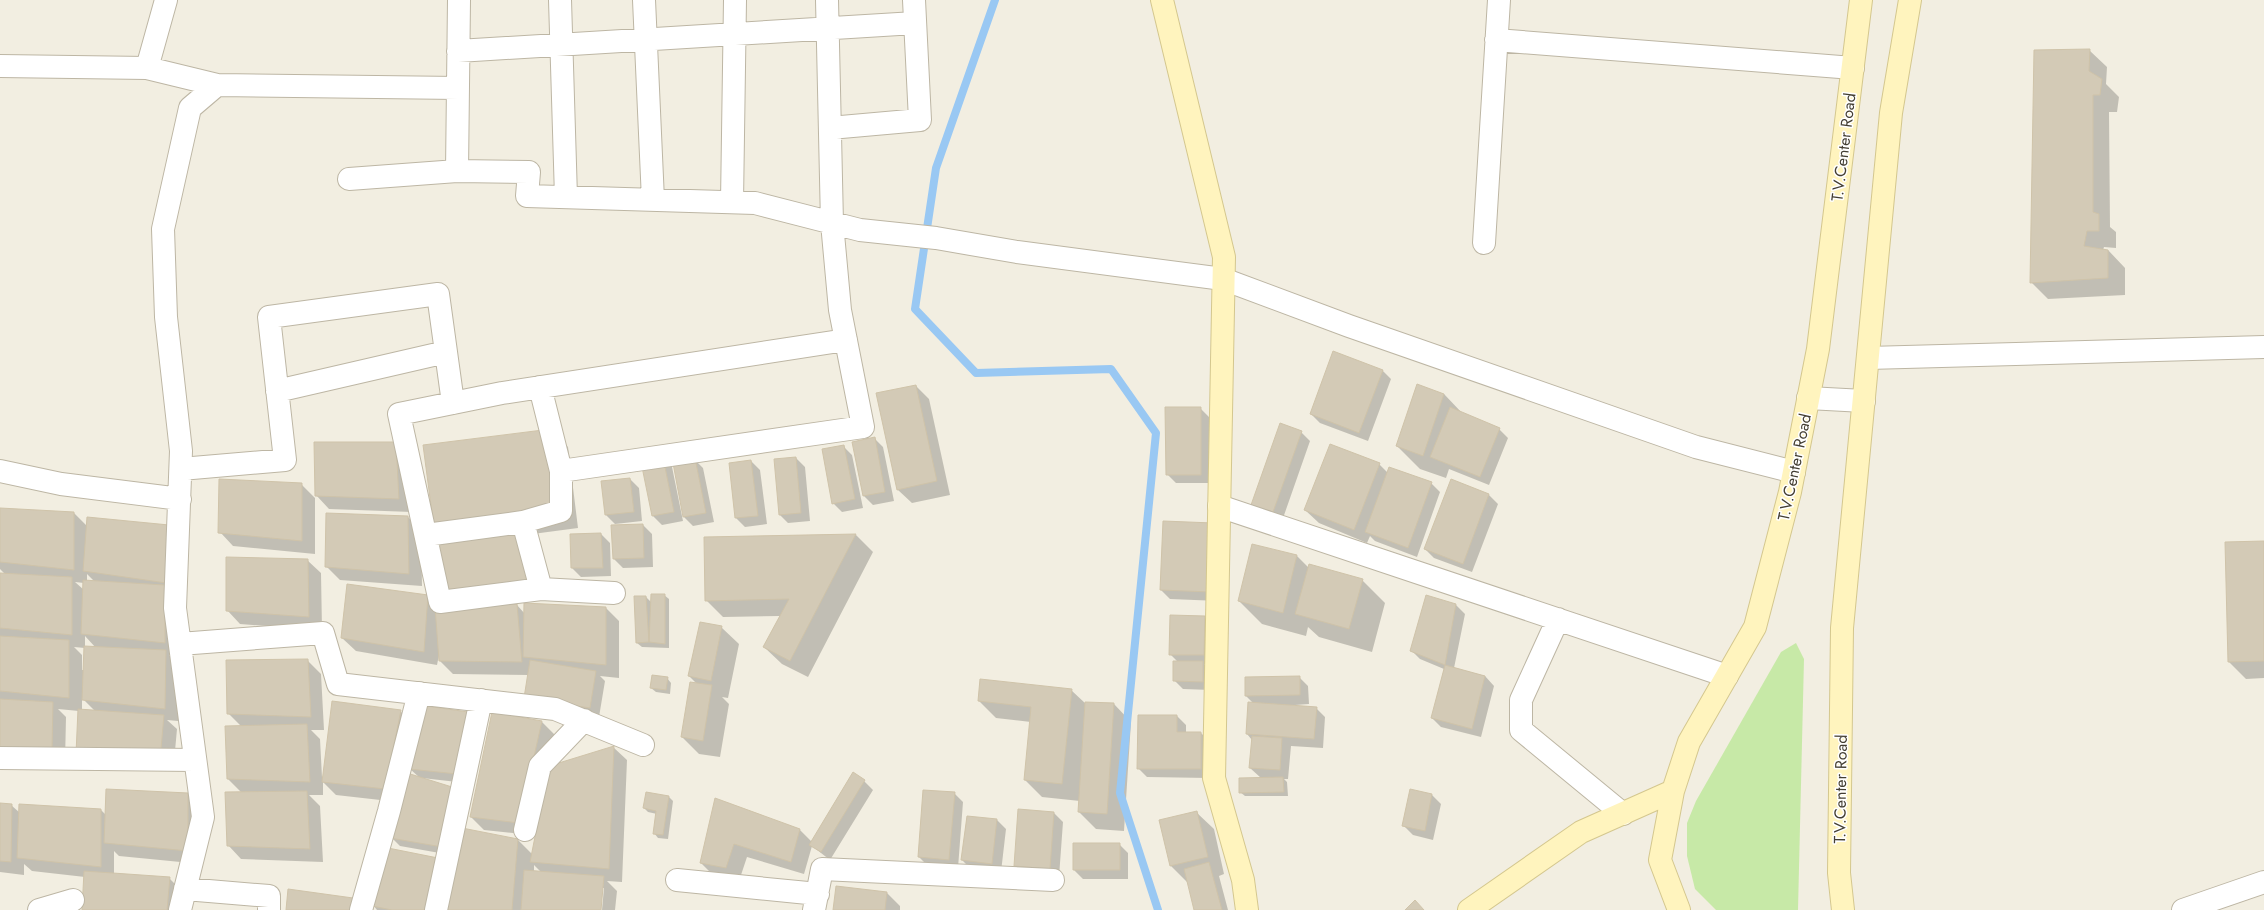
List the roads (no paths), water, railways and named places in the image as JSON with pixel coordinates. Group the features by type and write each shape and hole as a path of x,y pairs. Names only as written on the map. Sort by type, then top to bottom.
{"street":[{"path":"147,68 166,0"},
{"path":"457,171 459,0"},
{"path":"560,0 566,197"},
{"path":"644,0 653,200"},
{"path":"732,202 735,0"},
{"path":"561,471 863,427 840,310 832,223 827,0"},
{"path":"830,128 920,120 914,0"},
{"path":"1162,0 1224,257 1214,778 1242,880 1247,910"},
{"path":"1484,243 1499,0"},
{"name":"T.V.Center Road","path":"1679,910 1660,860 1673,791 1689,742 1755,627 1794,472 1818,349 1861,0"},
{"name":"T.V.Center Road","path":"1843,910 1839,873 1842,628 1891,113 1910,0"},
{"path":"458,51 915,23"},
{"path":"1496,40 1853,68"},
{"path":"0,66 147,68 217,85 458,88"},
{"path":"180,910 203,818 175,608 181,451 166,317 163,229 190,108 217,85"},
{"path":"348,179 457,171 529,172 527,196 754,203 860,230 936,238 1017,252 1224,279 1349,326 1696,447 1794,472"},
{"path":"181,469 285,460 269,317 438,294 453,403"},
{"path":"614,593 541,589 440,602 399,414 540,387 846,340"},
{"path":"1868,358 2264,346"},
{"path":"277,391 446,352"},
{"path":"426,535 522,522 561,511 561,471 540,387"},
{"path":"1808,398 1864,401"},
{"path":"0,471 61,484 180,499"},
{"path":"1219,506 1727,676"},
{"path":"522,522 541,589"},
{"path":"1558,619 1521,700 1521,730 1623,814"},
{"path":"180,644 323,633 338,684 555,709 643,745"},
{"path":"361,910 389,812 419,693"},
{"path":"436,910 481,700"},
{"path":"525,830 540,766 584,720"},
{"path":"0,758 195,760"},
{"path":"1469,910 1581,832 1673,791"},
{"path":"678,880 816,902 822,869 1053,880"},
{"path":"2183,910 2264,882"},
{"path":"185,889 269,896 269,910"},
{"path":"39,910 73,900"}],"waterway":[{"path":"995,0 936,168 915,309 976,373 1111,369 1156,433 1120,793 1158,910"}]}
